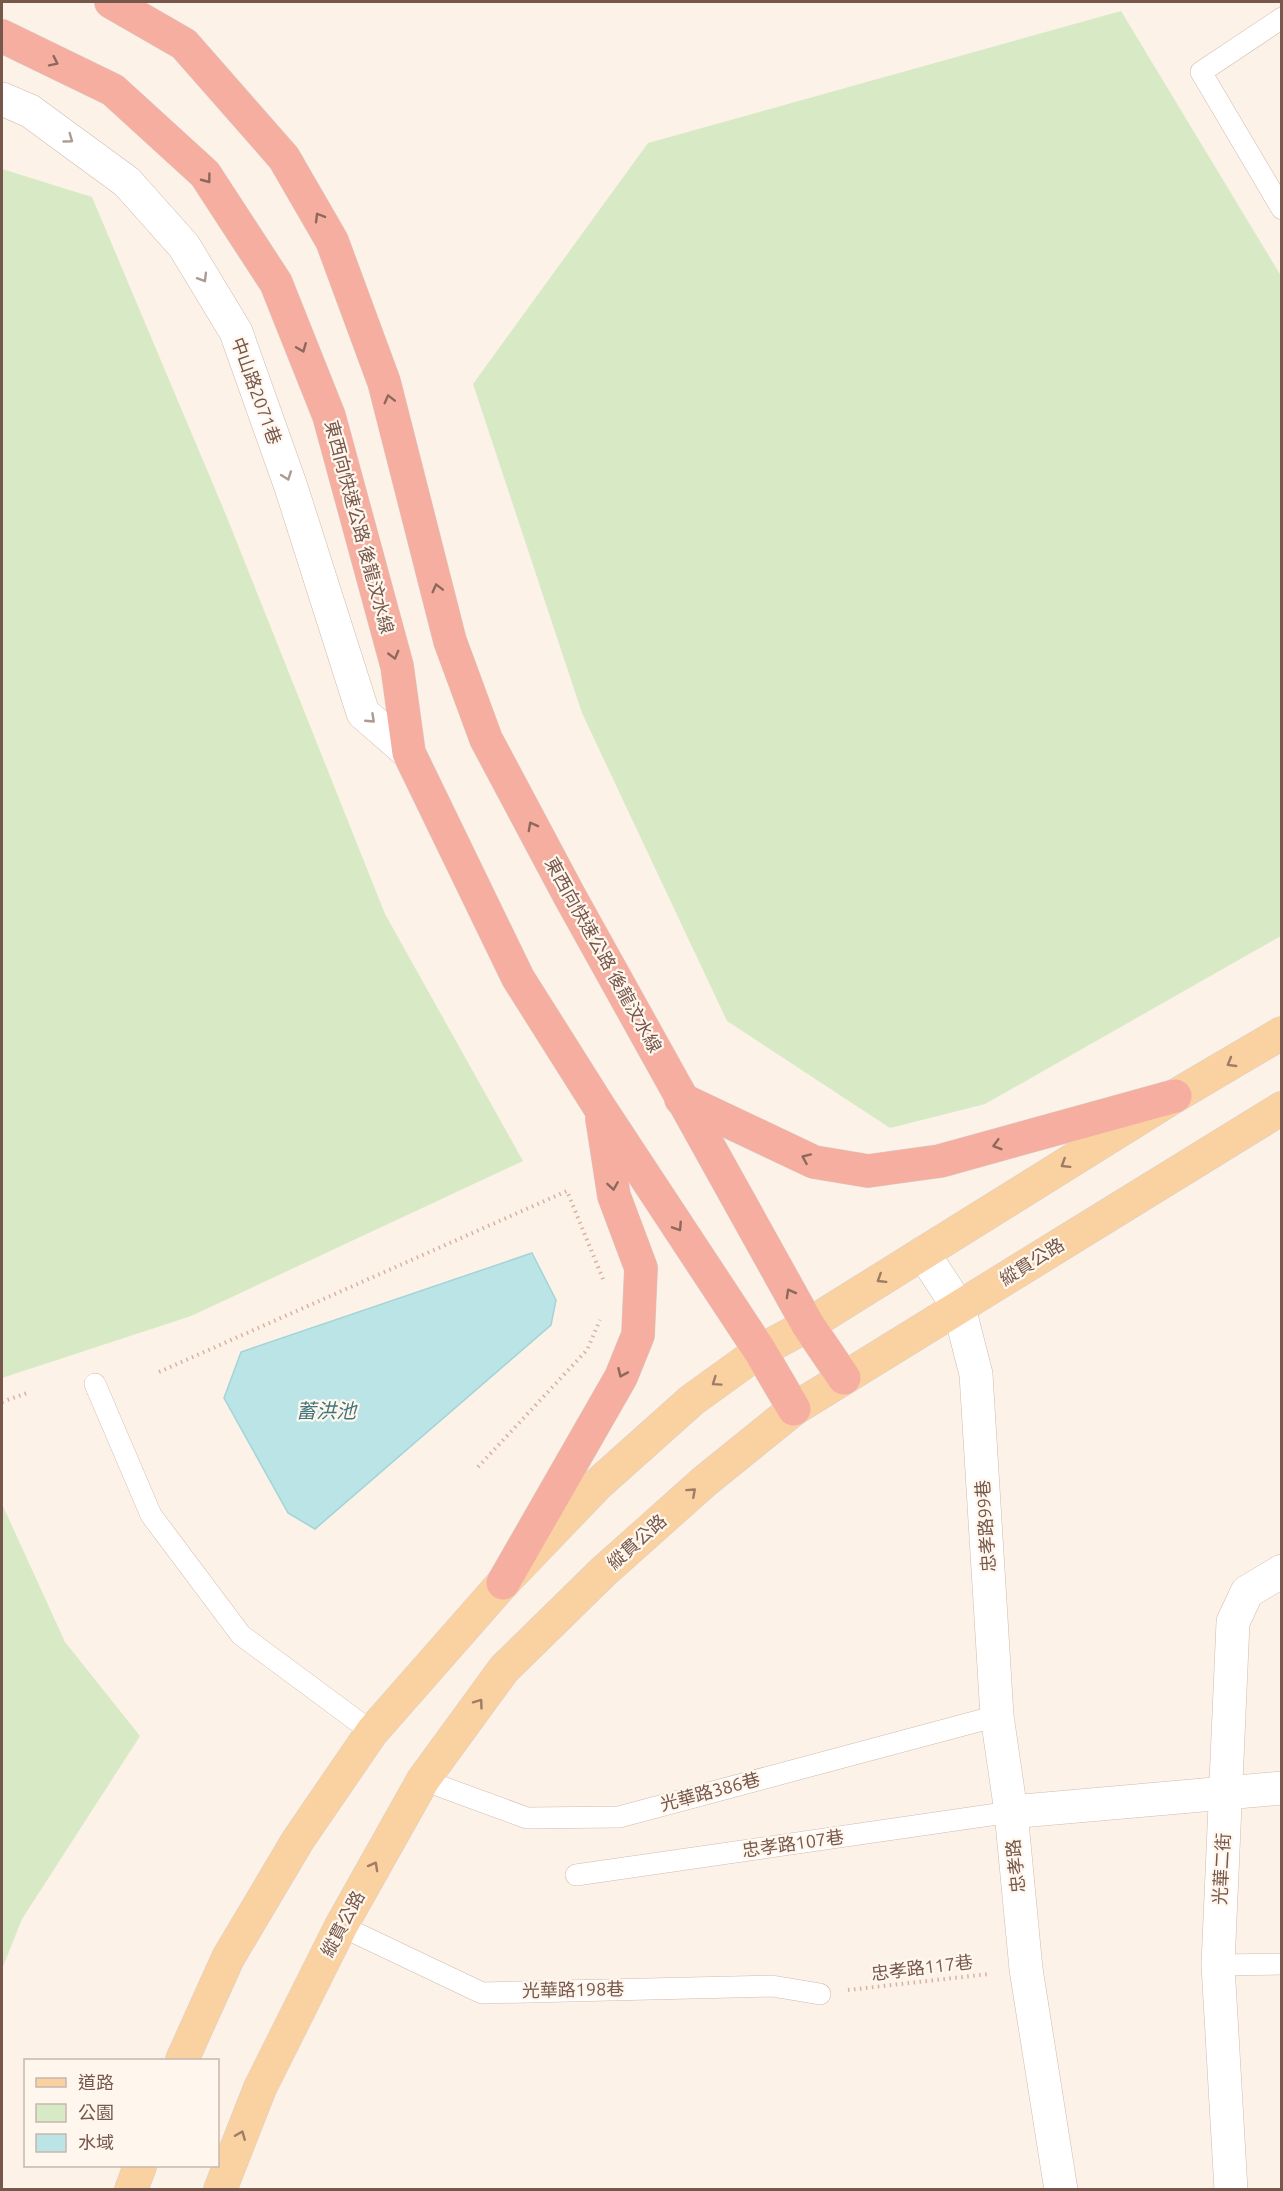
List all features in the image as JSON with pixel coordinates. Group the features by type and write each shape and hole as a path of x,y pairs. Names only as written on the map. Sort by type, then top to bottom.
{"highway":[{"name":"東西向快速公路 後龍汶水線","path":"111,2 184,44 284,158 332,241 384,382 450,641 486,739 681,1099 808,1325 844,1378"},
{"name":"東西向快速公路 後龍汶水線","path":"2,36 113,90 204,174 276,283 329,416 397,666 409,753 518,978 760,1352 794,1409"},
{"path":"681,1099 814,1162 868,1171 940,1161 1175,1096"},
{"path":"503,1583 621,1377 638,1335 641,1268 614,1196 600,1108"}],"main road":[{"path":"183,2059 228,1958 298,1840 372,1732 503,1583 598,1484 692,1400 760,1352 808,1325 1175,1096 1281,1033"},
{"name":"縱貫公路","path":"220,2190 260,2088 340,1926 423,1780 504,1669 603,1572 705,1481 794,1409 1281,1108"},
{"path":"131,2190 140,2167"}],"street":[{"name":"中山路2071巷","path":"2,99 30,111 127,182 184,246 236,332 291,487 363,712 409,753"},
{"name":"忠孝路99巷","path":"923,1253 959,1308 976,1374 997,1716 1011,1812"},
{"name":"光華二街","path":"1231,2190 1218,1965 1233,1622 1247,1592 1281,1571"},
{"path":"1011,1812 1281,1788"},
{"name":"忠孝路","path":"1011,1812 1026,1969 1061,2190"}],"lane":[{"path":"1280,22 1201,72 1281,209"},
{"path":"95,1384 151,1515 241,1635 372,1732"},
{"name":"光華路386巷","path":"423,1780 527,1818 618,1817 997,1716"},
{"name":"忠孝路107巷","path":"576,1875 1011,1812"},
{"name":"光華路198巷","path":"340,1926 482,1993 772,1986 820,1994"},
{"path":"1218,1965 1281,1964"}],"path":[{"path":"159,1372 567,1191 606,1287"},
{"path":"478,1467 587,1350 601,1319"},
{"path":"2,1402 30,1392"},
{"name":"忠孝路117巷","path":"820,1994 1026,1969"}],"green space":[{"path":"1121,11 1281,276 1281,936 985,1104 890,1128 727,1021 582,713 473,384 648,143"},
{"path":"2,169 92,197 226,515 385,914 523,1161 191,1316 2,1378"},
{"path":"2,1504 65,1642 140,1736 22,1919 2,1969"}],"water":[{"name":"蓄洪池","path":"532,1253 556,1300 551,1325 315,1529 288,1513 224,1398 241,1352"}]}
